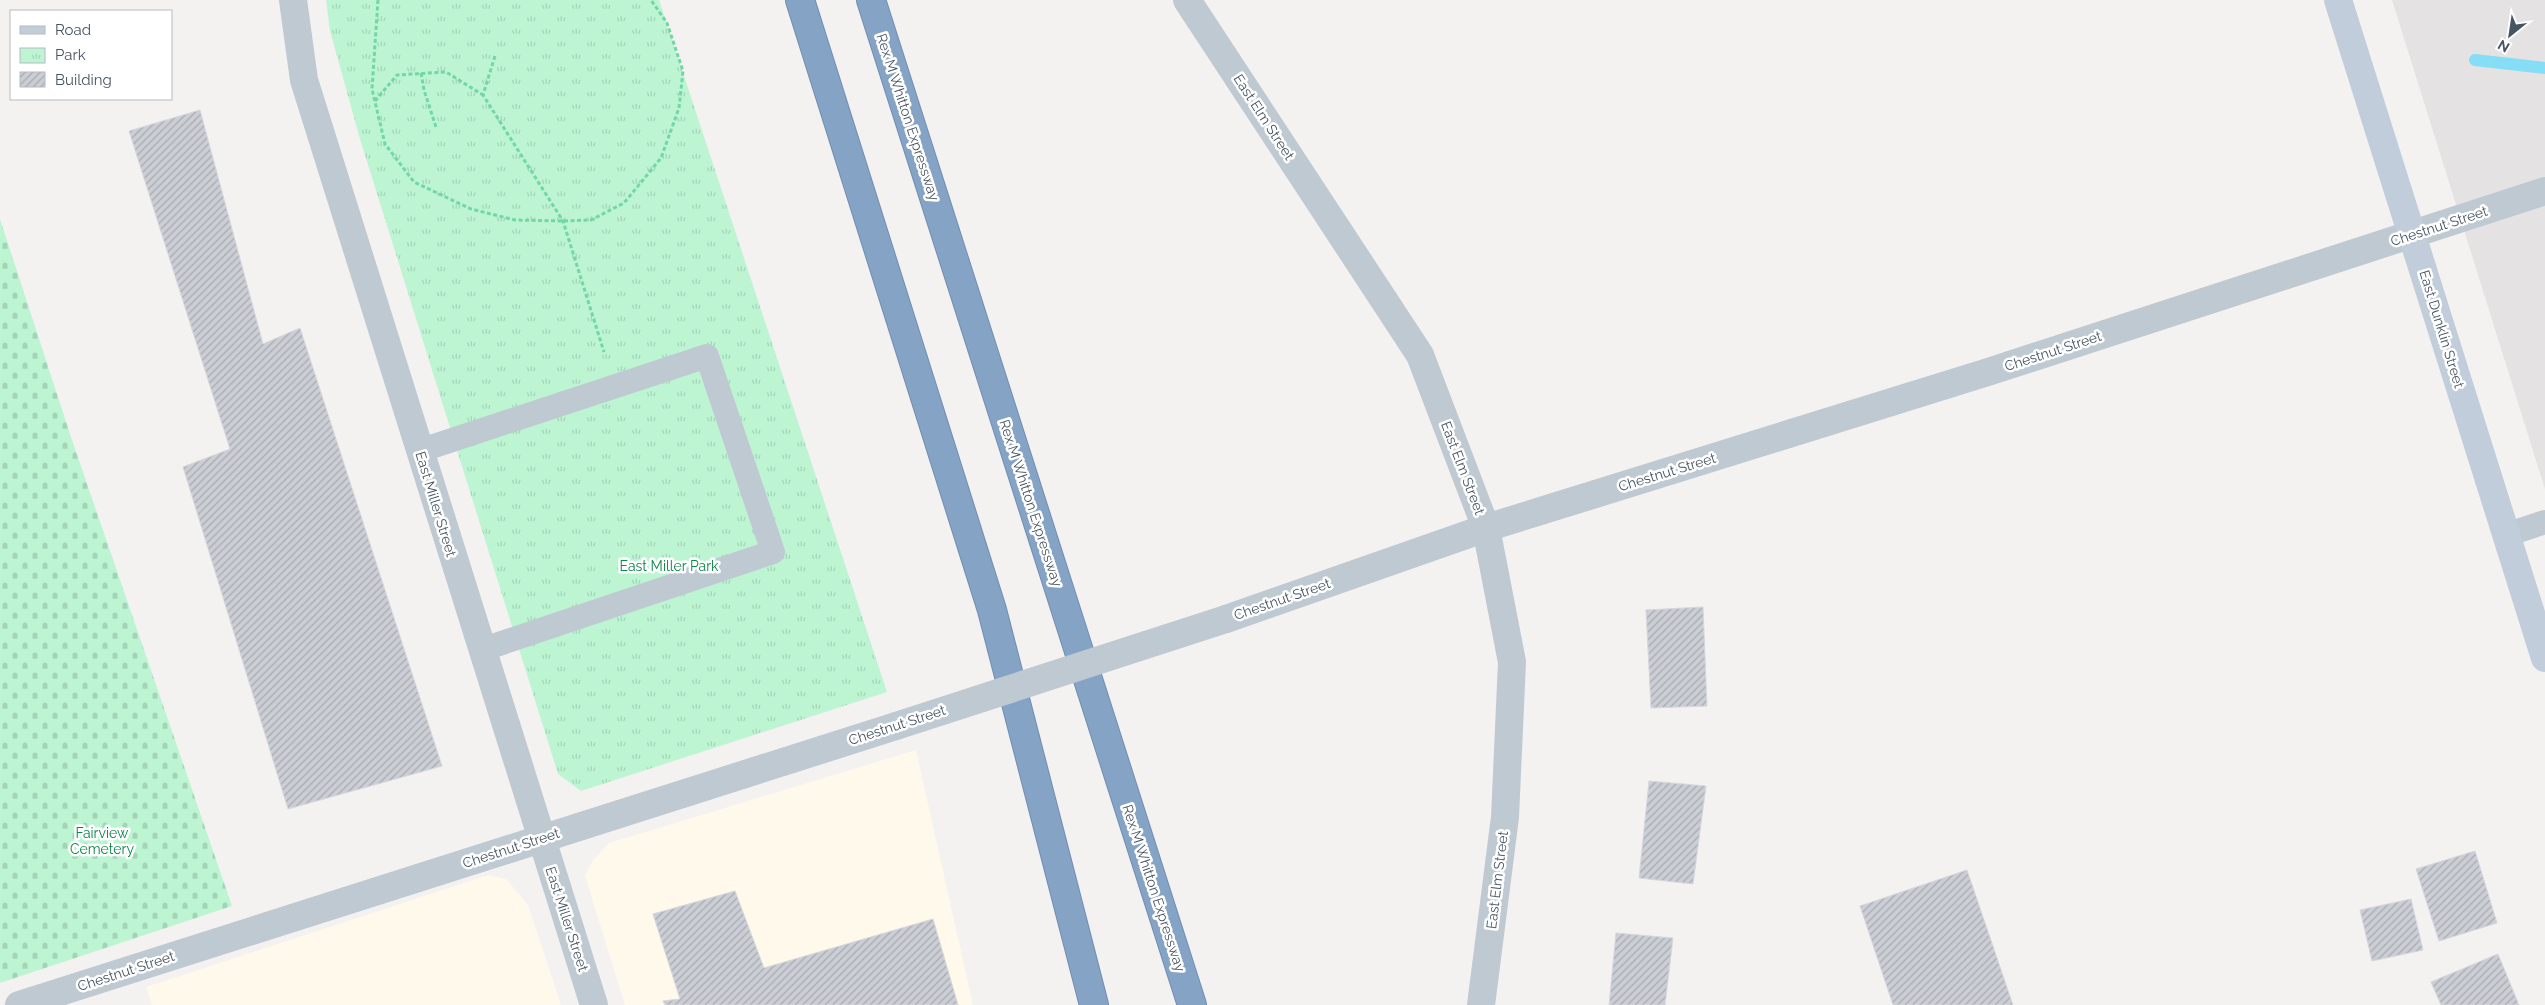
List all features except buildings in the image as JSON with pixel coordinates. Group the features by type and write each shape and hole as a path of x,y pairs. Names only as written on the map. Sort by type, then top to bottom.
{"highway":[{"path":"800,0 992,610 1094,1005"},
{"name":"Rex M Whitton Expressway","path":"871,0 1192,1005"}],"main road":[{"name":"East Dunklin Street","path":"2338,0 2545,658"}],"street":[{"name":"East Miller Street","path":"293,0 304,80 481,650 594,1005"},
{"name":"East Elm Street","path":"1187,0 1420,354 1486,528 1512,662 1505,817 1481,1005"},
{"name":"Chestnut Street","path":"19,1005 1226,619 1486,528 1988,372 2412,236 2545,191"}],"lane":[{"path":"419,451 707,356 773,552 481,650"},
{"path":"2506,535 2545,522"}],"path":[{"path":"378,0 372,89 384,144 414,182 471,210 515,220 563,221 591,220 624,202 661,158 679,108 683,71 667,23 651,0"},
{"path":"484,95 495,56"},
{"path":"375,101 397,75 421,73 446,72 484,95 563,221 615,386"},
{"path":"421,73 436,127"}],"shaded area":[{"path":"2392,0 2545,0 2545,489"},
{"path":"916,750 973,1005 625,1005 585,876 593,860 609,843"},
{"path":"488,875 506,879 528,905 561,1005 152,1005 146,987"}],"green space":[{"name":"East Miller Park","path":"326,0 659,0 887,692 581,791 558,774 360,139 330,31"},
{"name":"Fairview Cemetery","path":"0,219 72,440 232,906 0,983"}],"waterway":[{"path":"2475,60 2545,68"}]}
